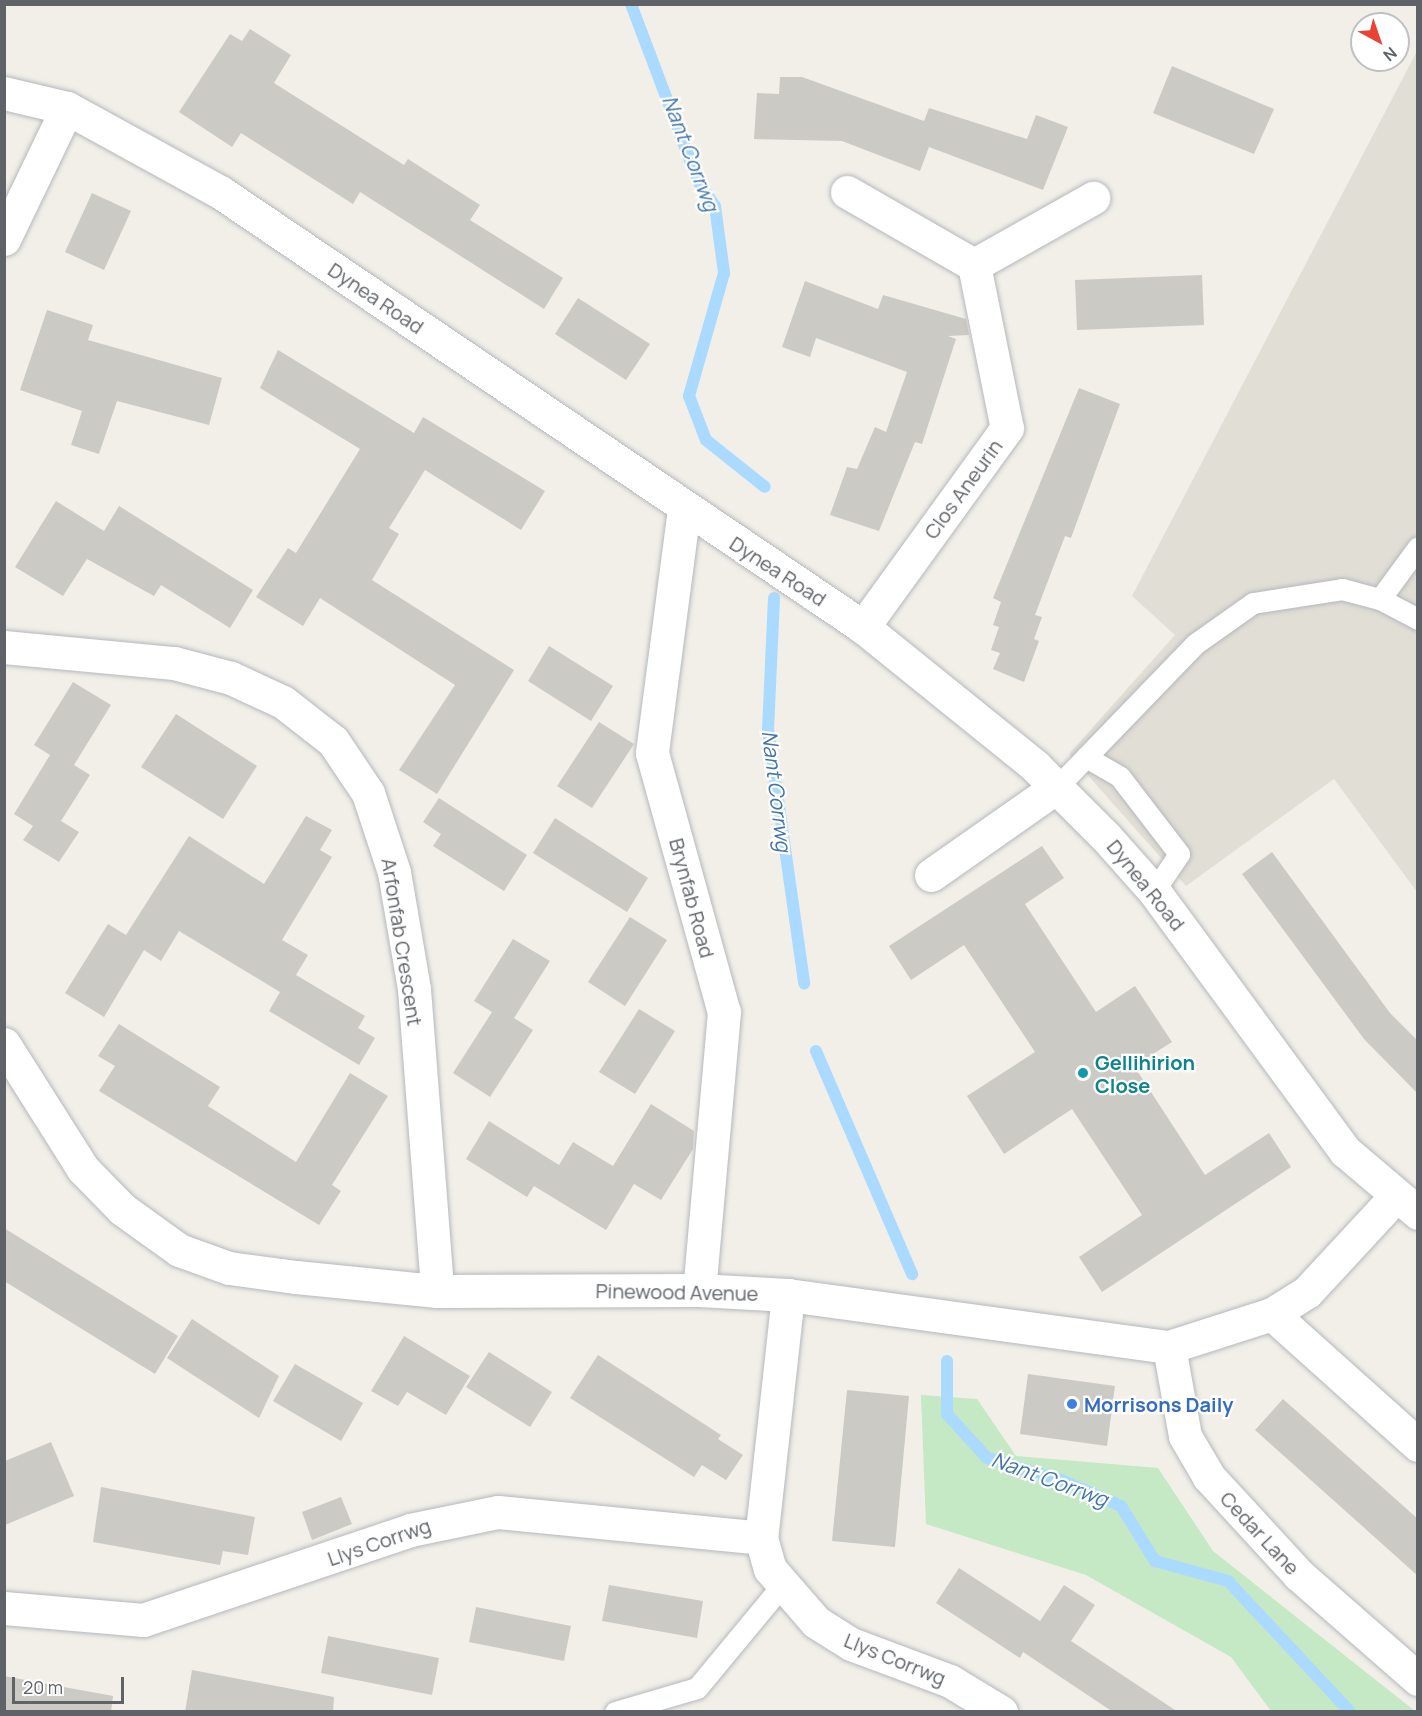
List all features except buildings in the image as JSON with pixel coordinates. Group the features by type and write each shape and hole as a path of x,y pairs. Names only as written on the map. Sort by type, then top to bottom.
{"street":[{"name":"Dynea Road","path":"4,93 67,108 220,192 684,509 862,627 1058,786 1154,891 1345,1151 1407,1204"},
{"path":"4,240 67,108"},
{"path":"847,192 974,265 1094,198"},
{"name":"Clos Aneurin","path":"862,627 1007,428 974,265"},
{"name":"Brynfab Road","path":"684,509 652,753 724,1012 699,1290"},
{"name":"Arfonfab Crescent","path":"4,647 174,663 231,678 283,702 333,741 368,793 394,872 414,989 437,1291"},
{"path":"931,875 1058,786"},
{"name":"Pinewood Avenue","path":"4,1044 83,1169 122,1209 179,1250 229,1268 437,1291 699,1290 788,1295 1169,1347 1272,1314 1307,1292 1407,1204"},
{"name":"Llys Corrwg","path":"788,1295 761,1538 770,1569 816,1622 851,1644 950,1681 1001,1712"},
{"path":"1272,1314 1418,1446"},
{"name":"Cedar Lane","path":"1169,1347 1185,1436 1209,1477 1299,1575 1418,1679"},
{"name":"Llys Corrwg","path":"4,1608 143,1620 410,1530 498,1512 761,1538"}],"lane":[{"path":"1380,599 1418,547"},
{"path":"1058,786 1195,644 1252,603 1342,589 1380,599 1418,619"},
{"path":"1086,757 1120,777 1179,854 1154,891"},
{"path":"615,1712 697,1688 783,1584"}],"shaded area":[{"path":"1417,51 1417,892 1334,779 1186,886 1069,754 1175,635 1132,596 1406,72 1410,72 1410,64"}],"green space":[{"path":"921,1395 977,1399 1016,1456 1158,1468 1213,1551 1415,1711 1271,1711 1231,1657 1086,1575 926,1524"}],"waterway":[{"name":"Nant Corrwg","path":"631,4 698,181 715,206 724,273 689,396 706,440 765,487"},
{"name":"Nant Corrwg","path":"774,598 768,729 804,983"},
{"name":"Nant Corrwg","path":"816,1051 912,1274"},
{"name":"Nant Corrwg","path":"947,1361 947,1414 987,1458 1061,1480 1121,1506 1155,1561 1228,1581 1350,1712"}],"place":[{"name":"Gellihirion Close","path":"1083,1073"},
{"name":"Morrisons Daily","path":"1072,1404"}]}
